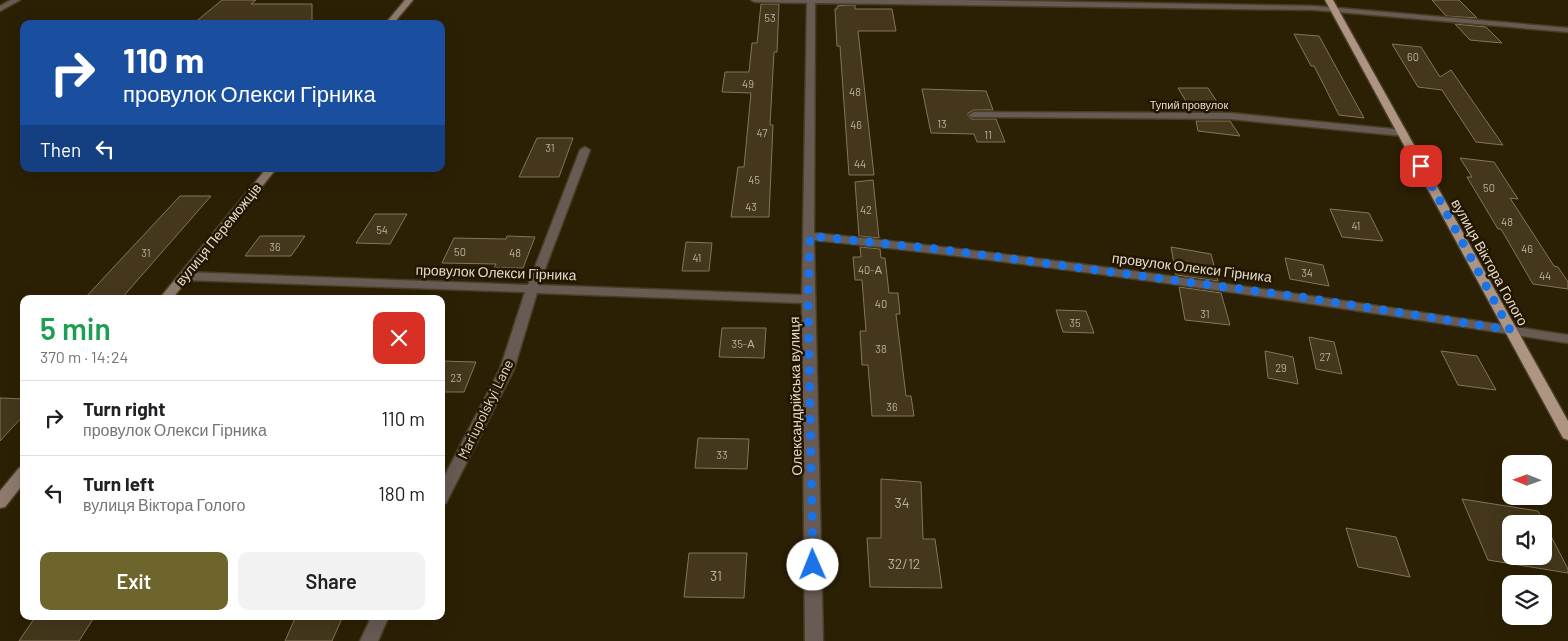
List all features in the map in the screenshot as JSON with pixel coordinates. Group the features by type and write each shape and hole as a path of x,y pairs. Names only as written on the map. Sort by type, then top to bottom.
{"main road":[{"name":"вулиця Віктора Голого","path":"1332,5 1568,434"}],"street":[{"path":"0,9 16,0"},
{"path":"392,20 409,0"},
{"path":"755,0 1332,5 1568,30"},
{"name":"Олександрійська вулиця","path":"811,0 808,299 814,641"},
{"name":"Тупий провулок","path":"974,115 1230,116 1403,133"},
{"name":"Mariupolskyi Lane","path":"445,490 507,368 532,288 585,150"},
{"name":"вулиця Переможців","path":"168,295 269,172"},
{"name":"провулок Олекси Гірника","path":"810,236 937,249 1301,297 1568,339"},
{"name":"провулок Олекси Гірника","path":"184,276 808,299"},
{"path":"0,502 20,477"},
{"path":"369,641 379,620"}],"building":[{"path":"222,0 256,0 251,4 312,4 312,20 198,20"},
{"path":"1432,0 1459,0 1477,18 1446,16"},
{"path":"761,4 779,4 777,52 774,52 770,125 773,125 769,217 731,217 738,167 744,167 751,93 722,92 725,72 749,72 752,43 757,43"},
{"path":"855,5 855,9 892,9 896,31 858,31 874,175 849,175 840,46 837,46 835,9 837,9 837,6"},
{"path":"1455,24 1486,27 1502,43 1470,40"},
{"path":"1294,34 1319,36 1364,118 1339,115 1314,66 1311,66"},
{"path":"1392,44 1421,47 1440,77 1451,70 1503,145 1476,142 1442,90 1418,87"},
{"path":"1178,88 1208,88 1223,111 1192,111"},
{"path":"922,89 986,91 993,110 974,110 968,113 968,116 971,119 996,119 1005,142 977,142 974,134 931,133"},
{"path":"1196,121 1230,121 1240,136 1198,131"},
{"path":"537,138 573,138 559,177 519,177"},
{"path":"1460,158 1494,162 1518,199 1510,198 1554,266 1558,267 1568,282 1568,289 1533,284 1501,229 1498,229 1467,177 1472,177"},
{"path":"873,180 879,238 859,236 855,182"},
{"path":"180,196 211,196 124,295 88,295"},
{"path":"1330,209 1369,213 1383,241 1342,237"},
{"path":"375,214 407,214 390,244 356,243"},
{"path":"260,236 305,236 291,256 245,256"},
{"path":"507,236 535,237 523,268 494,268 496,264 442,263 454,238 506,239"},
{"path":"686,242 712,243 709,271 682,271"},
{"path":"860,247 880,249 881,258 885,258 889,293 898,293 900,314 896,314 906,396 911,396 914,416 872,416 868,365 862,365 860,331 866,331 862,280 855,280 853,257 861,257"},
{"path":"1171,247 1211,254 1218,281 1176,275"},
{"path":"1285,258 1323,265 1329,286 1290,279"},
{"path":"1179,287 1221,293 1230,325 1185,320"},
{"path":"1056,310 1086,311 1094,333 1063,332"},
{"path":"722,328 766,328 764,358 719,357"},
{"path":"1309,337 1334,342 1342,374 1316,369"},
{"path":"1265,351 1293,357 1298,384 1268,378"},
{"path":"1441,351 1477,356 1496,390 1458,385"},
{"path":"445,361 476,362 464,392 445,392"},
{"path":"0,398 20,399 20,419 0,441"},
{"path":"698,438 749,439 747,469 695,468"},
{"path":"881,479 921,482 923,539 935,539 942,588 870,587 867,538 881,538"},
{"path":"1462,499 1538,511 1540,515 1502,515 1502,562 1488,560"},
{"path":"1346,528 1396,537 1410,577 1358,567"},
{"path":"1552,538 1568,569 1568,573 1519,565 1552,565"},
{"path":"689,553 747,553 744,598 684,597"},
{"path":"33,620 92,620 79,641 19,641"},
{"path":"294,620 341,620 332,641 285,641"}],"route":[{"path":"813,565 808,299 810,236 937,249 1301,297 1510,330 1421,166"}]}
